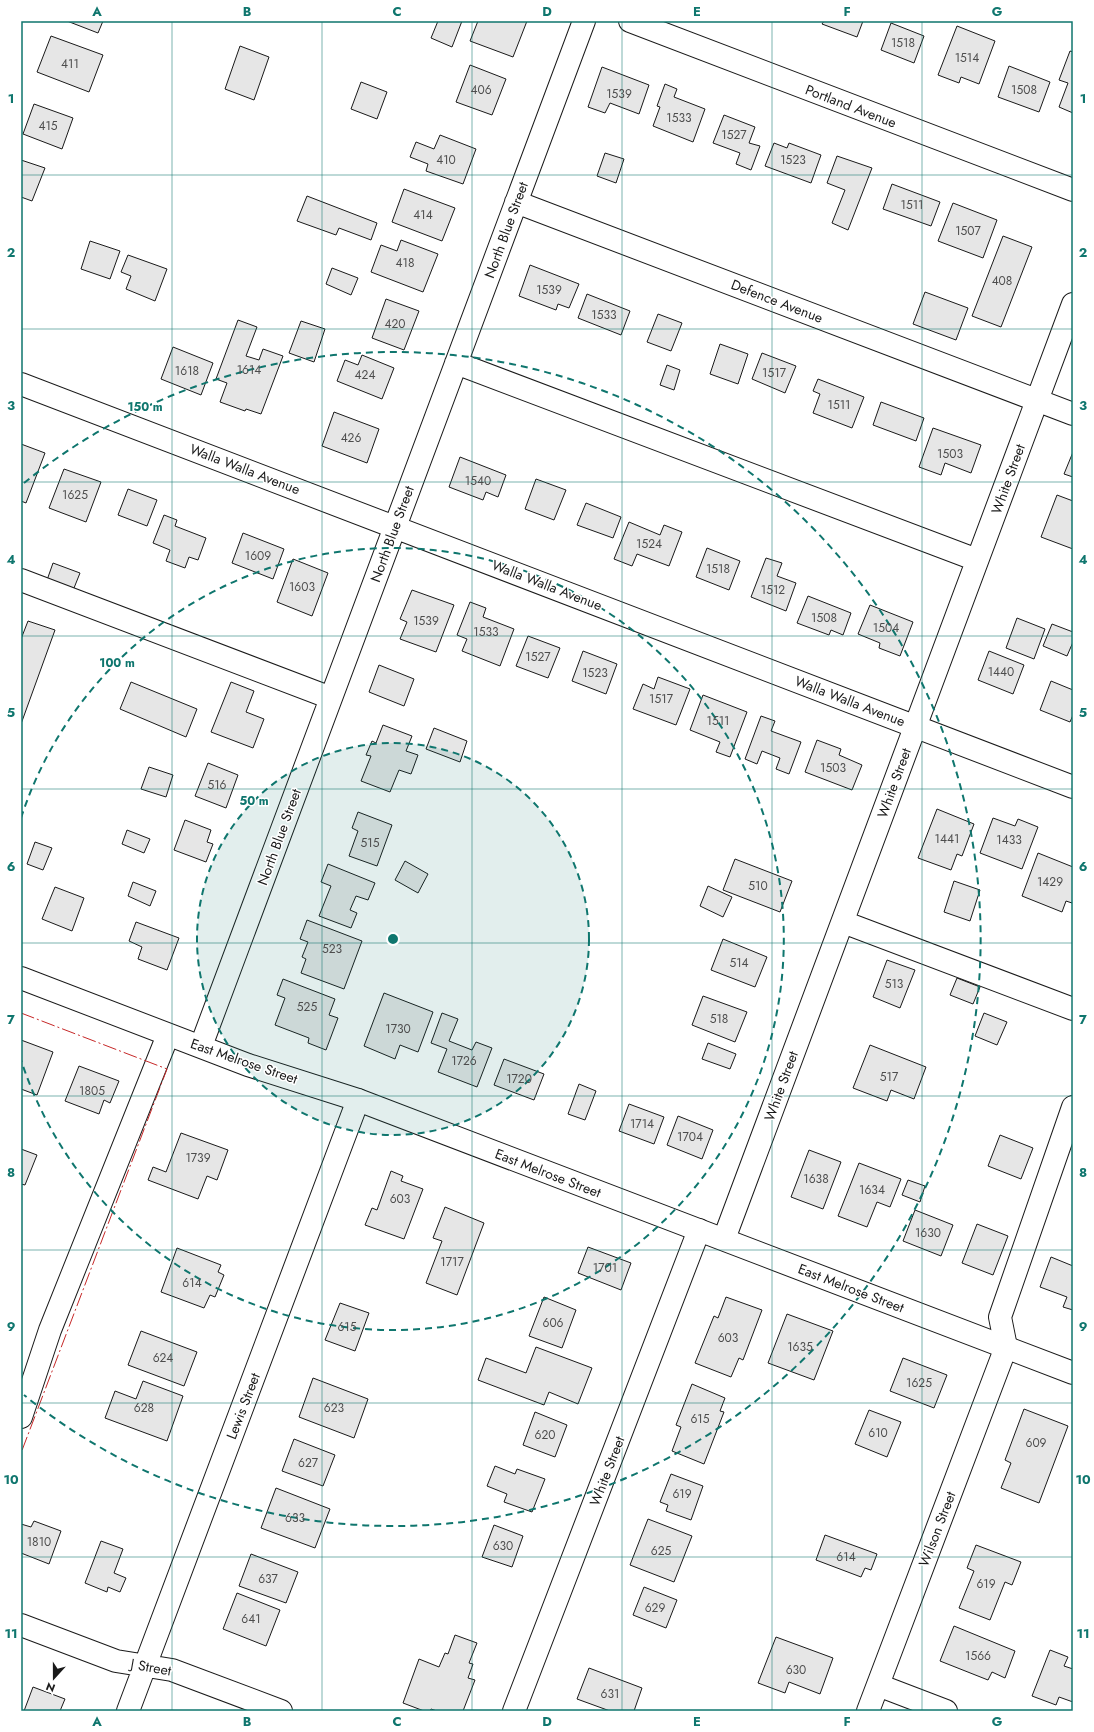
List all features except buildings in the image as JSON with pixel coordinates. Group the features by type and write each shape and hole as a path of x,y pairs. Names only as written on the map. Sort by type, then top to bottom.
{"street":[{"name":"North Blue Street","path":"201,1046 584,21"},
{"name":"Portland Avenue","path":"630,21 1073,190"},
{"name":"Defence Avenue","path":"516,202 1073,414"},
{"name":"White Street","path":"724,1239 1073,304"},
{"path":"456,363 977,560"},
{"name":"Walla Walla Avenue","path":"21,384 1073,787"},
{"path":"21,580 331,698"},
{"path":"842,922 1073,1009"},
{"name":"East Melrose Street","path":"21,978 168,1035 248,1064 358,1100 1073,1373"},
{"path":"21,1417 50,1330 168,1035"},
{"name":"Lewis Street","path":"128,1711 358,1100"},
{"path":"1006,1347 1000,1317 1073,1107"},
{"name":"White Street","path":"514,1711 699,1230"},
{"name":"Wilson Street","path":"868,1711 1006,1347"},
{"name":"J Street","path":"21,1625 116,1661 144,1666 158,1666 172,1670 281,1711"},
{"path":"878,1685 946,1711"}],"power":[{"path":"21,1013 167,1069 21,1453"}]}
